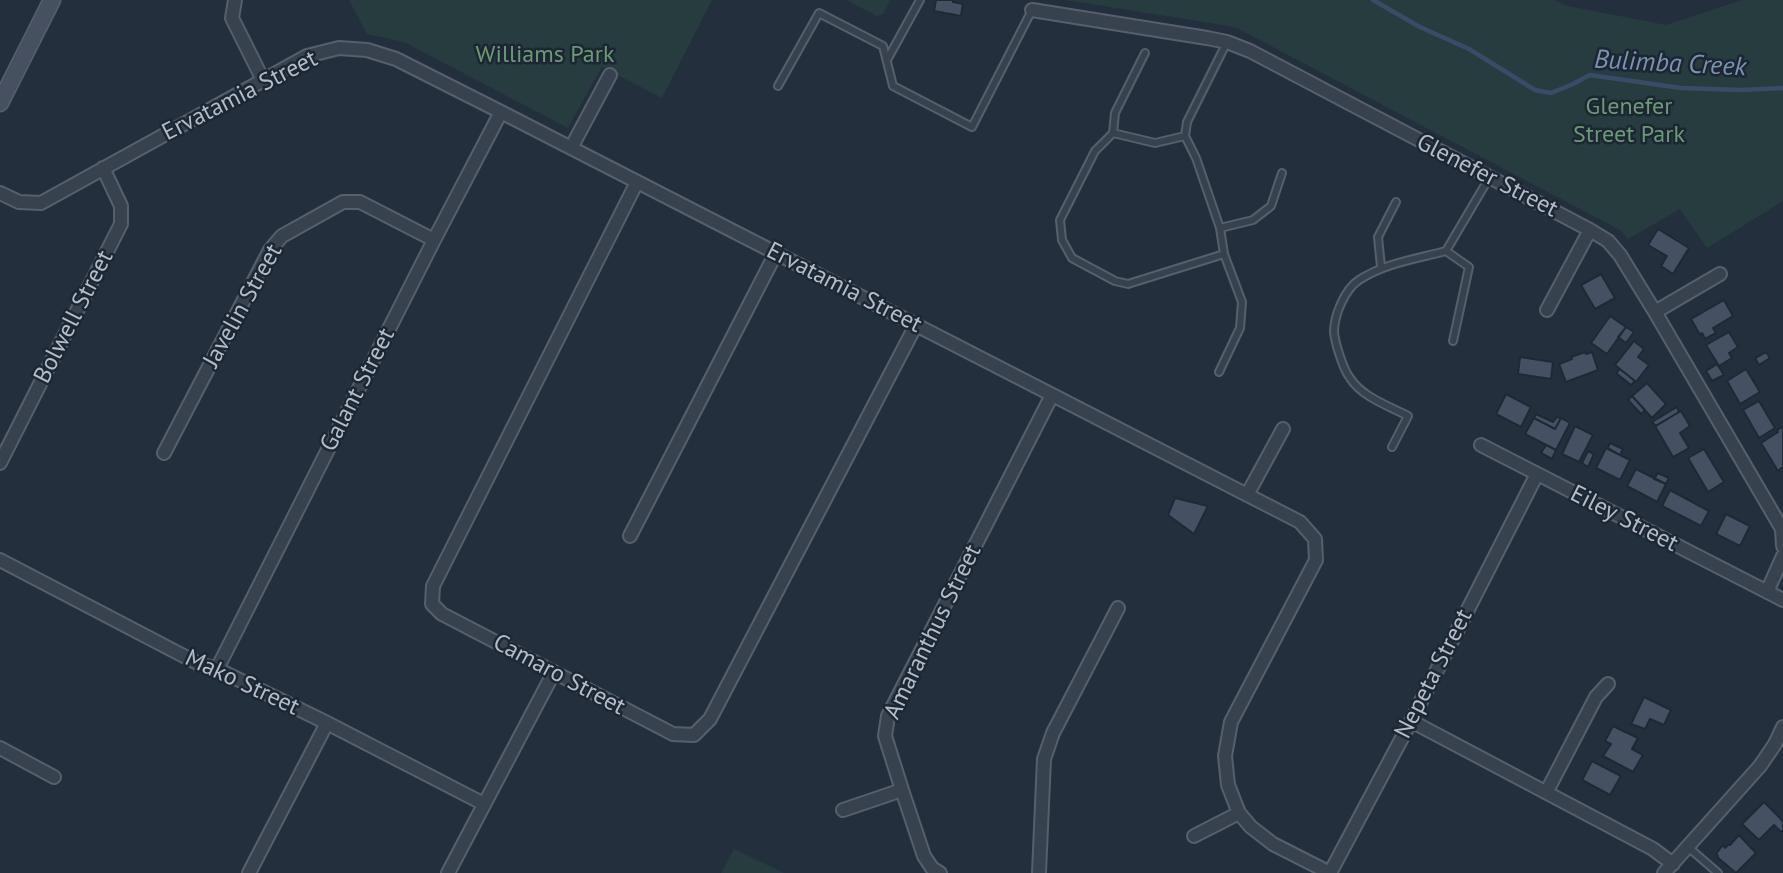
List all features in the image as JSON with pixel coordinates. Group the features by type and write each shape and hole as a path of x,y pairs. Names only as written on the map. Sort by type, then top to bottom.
{"street":[{"path":"0,103 52,0"},
{"path":"235,0 232,18 263,80"},
{"name":"Glenefer Street","path":"1032,10 1227,43 1250,51 1608,241 1620,255 1655,312 1782,529 1783,546"},
{"name":"Ervatamia Street","path":"0,193 19,202 41,203 307,56 339,48 367,50 396,59 501,112 1300,522 1315,539 1316,560 1231,722 1225,755 1228,785 1239,813 1251,827 1273,844 1330,873"},
{"path":"571,148 610,75"},
{"name":"Galant Street","path":"217,669 433,240 501,112"},
{"name":"Bolwell Street","path":"0,463 121,224 121,206 103,168"},
{"name":"Camaro Street","path":"637,182 433,586 432,604 442,614 673,734 694,735 710,719 916,325"},
{"name":"Javelin Street","path":"163,453 270,250 282,236 343,202 360,202 433,240"},
{"path":"1547,310 1590,230"},
{"path":"630,536 776,253"},
{"path":"1655,312 1720,274"},
{"name":"Amaranthus Street","path":"940,873 932,868 924,856 902,790 885,736 888,716 1052,395"},
{"path":"1247,495 1283,429"},
{"name":"Eiley Street","path":"1481,444 1768,592"},
{"name":"Nepeta Street","path":"1330,873 1537,474"},
{"path":"1783,556 1768,592 1783,600"},
{"name":"Mako Street","path":"0,560 199,664 217,669 327,723 484,804"},
{"path":"1039,873 1044,759 1053,733 1118,608"},
{"path":"448,873 554,672"},
{"path":"1547,791 1596,698 1608,684"},
{"path":"1411,721 1653,849 1669,868 1760,766 1783,727"},
{"path":"249,873 327,723"},
{"path":"0,748 54,777"},
{"path":"843,810 902,790"},
{"path":"1194,836 1239,813"}],"lane":[{"path":"887,60 920,0"},
{"path":"778,86 819,13 883,46 892,86 972,127 1032,10"},
{"path":"1219,372 1240,328 1242,302 1224,254 1220,228 1196,158 1185,136 1187,122 1227,43"},
{"path":"1145,52 1115,113 1113,133 1095,151 1060,220 1062,240 1072,258 1115,281 1128,284 1224,254"},
{"path":"1113,133 1156,143 1185,136"},
{"path":"1220,228 1253,220 1271,206 1282,173"},
{"path":"1392,447 1408,416 1367,395 1350,378 1334,331 1340,304 1356,282 1381,267 1446,251 1489,177"},
{"path":"1381,267 1378,237 1396,202"},
{"path":"1446,251 1469,267 1453,341"},
{"path":"1688,848 1718,873"}],"green space":[{"name":"Williams Park","path":"349,0 712,0 662,98 602,67 568,128 404,42 367,34"},
{"path":"846,0 890,0 883,14 877,16"},
{"name":"Glenefer Street Park","path":"1066,0 1555,0 1567,6 1666,25 1742,0 1783,0 1783,201 1707,248 1680,209 1628,239 1620,230 1235,27"},
{"path":"734,849 784,873 721,873"}],"building":[{"path":"936,0 953,0 963,4 961,16 934,11"},
{"path":"1658,229 1689,248 1673,274 1661,266 1667,256 1648,245"},
{"path":"1601,274 1615,298 1595,309 1581,285"},
{"path":"1724,300 1733,316 1713,328 1716,333 1705,339 1691,319"},
{"path":"1610,316 1626,327 1607,354 1591,343"},
{"path":"1626,327 1634,332 1626,343 1618,337"},
{"path":"1729,332 1738,347 1729,353 1732,358 1719,366 1706,345"},
{"path":"1634,341 1644,349 1638,357 1649,365 1636,382 1615,365"},
{"path":"1585,352 1592,352 1598,370 1566,382 1559,364"},
{"path":"1766,352 1770,358 1759,365 1755,358"},
{"path":"1520,357 1553,362 1551,379 1518,374"},
{"path":"1717,364 1724,375 1712,381 1706,371"},
{"path":"1620,369 1635,381 1631,385 1616,373"},
{"path":"1746,369 1760,392 1740,404 1727,381"},
{"path":"1647,383 1666,404 1652,418 1632,396"},
{"path":"1506,394 1531,407 1521,427 1496,414"},
{"path":"1632,396 1645,410 1641,414 1628,400"},
{"path":"1759,401 1775,428 1759,438 1743,410"},
{"path":"1677,407 1679,412 1656,426 1652,422"},
{"path":"1681,411 1690,426 1680,433 1689,448 1673,457 1655,426"},
{"path":"1536,414 1553,422 1557,417 1561,418 1555,429 1534,418"},
{"path":"1534,418 1555,429 1561,418 1570,423 1556,450 1525,434"},
{"path":"1575,426 1593,435 1579,462 1562,454"},
{"path":"1783,427 1783,467 1778,471 1761,443"},
{"path":"1610,443 1623,449 1620,455 1608,448"},
{"path":"1546,445 1556,450 1552,459 1541,453"},
{"path":"1606,448 1630,460 1620,480 1596,468"},
{"path":"1704,449 1724,482 1708,492 1688,458"},
{"path":"1588,451 1594,454 1588,467 1582,463"},
{"path":"1636,469 1666,484 1657,502 1627,486"},
{"path":"1658,473 1669,478 1666,484 1654,479"},
{"path":"1670,490 1709,511 1701,526 1662,506"},
{"path":"1175,498 1208,506 1194,534 1168,515"},
{"path":"1726,514 1750,526 1740,546 1716,534"},
{"path":"1644,697 1671,710 1664,725 1650,719 1645,729 1631,724"},
{"path":"1613,726 1638,738 1632,749 1643,755 1633,772 1603,756 1611,744 1605,741"},
{"path":"1592,761 1621,776 1610,795 1582,780"},
{"path":"1764,802 1783,822 1783,830 1781,832 1774,825 1759,840 1742,824"},
{"path":"1739,835 1756,853 1736,873 1716,854 1723,845 1725,848 1730,845"}],"waterway":[{"name":"Bulimba Creek","path":"1373,0 1420,27 1469,49 1535,90 1551,93 1590,75 1681,88 1783,88"}]}
